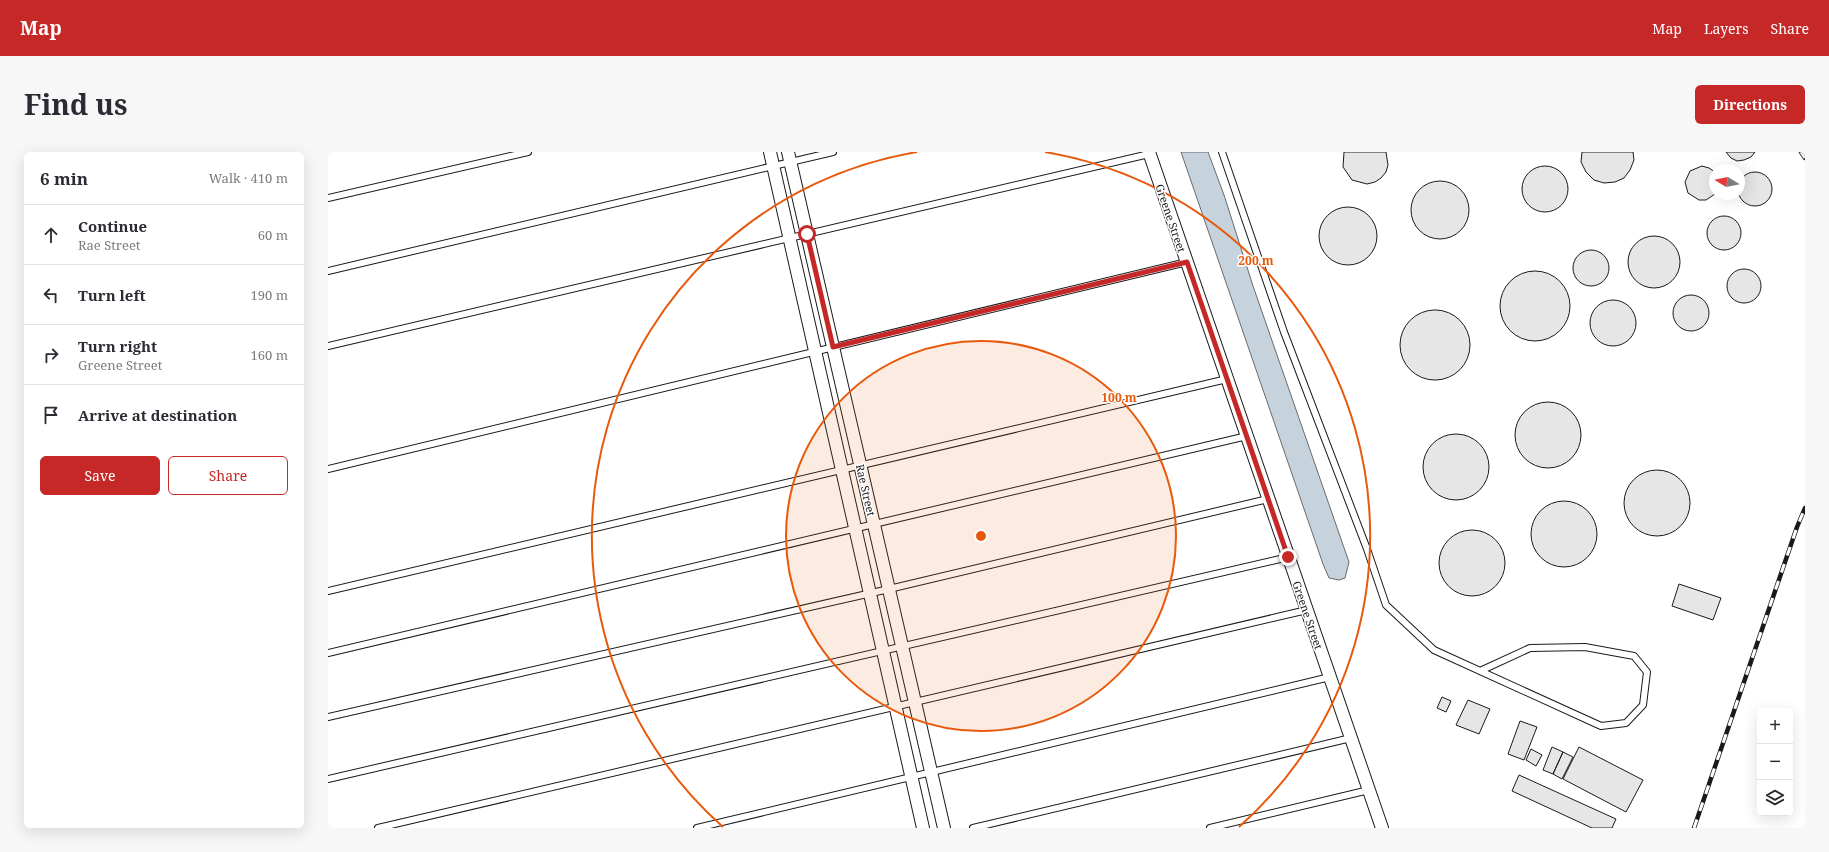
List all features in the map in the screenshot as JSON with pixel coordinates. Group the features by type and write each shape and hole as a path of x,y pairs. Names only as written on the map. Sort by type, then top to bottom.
{"street":[{"name":"Rae Street","path":"770,152 923,828"},
{"name":"Greene Street","path":"1149,153 1382,828"},
{"name":"Rae Street","path":"790,157 944,828"}],"lane":[{"path":"328,198 528,152"},
{"path":"328,271 773,166 790,157 833,152"},
{"path":"1222,152 1284,332 1386,605 1434,650 1480,671 1601,726 1626,723 1643,705 1647,672 1634,656 1585,647 1530,648 1480,671"},
{"path":"328,346 1149,153"},
{"path":"328,469 1187,262"},
{"path":"328,591 1227,379"},
{"path":"328,653 1247,436"},
{"path":"328,717 889,589 1268,499"},
{"path":"328,779 1288,557"},
{"path":"378,828 1307,610"},
{"path":"697,828 1330,677"},
{"path":"973,828 1351,738"},
{"path":"1210,828 1369,790"}],"shaded area":[{"path":"1181,152 1208,152 1349,562 1345,578 1339,580 1329,578 1323,564"}],"building":[{"path":"1344,152 1386,152 1388,165 1386,172 1375,182 1367,184 1352,180 1343,167"},
{"path":"1582,152 1633,152 1634,160 1630,170 1624,178 1615,182 1604,183 1594,180 1586,172 1581,162"},
{"path":"1726,152 1755,152 1751,157 1737,161 1731,158"},
{"path":"1541,166 1549,166 1558,170 1564,176 1568,189 1564,202 1558,208 1549,212 1541,212 1532,208 1526,202 1522,193 1522,185 1526,176 1532,170"},
{"path":"1702,166 1709,168 1709,198 1706,200 1699,200 1688,193 1685,182 1690,171"},
{"path":"1749,173 1761,173 1767,177 1772,186 1771,195 1767,201 1761,205 1752,206 1742,200 1745,200 1745,176"},
{"path":"1434,181 1446,181 1461,189 1469,204 1469,216 1461,231 1446,239 1434,239 1419,231 1411,216 1411,204 1419,189"},
{"path":"1342,207 1354,207 1369,215 1377,230 1377,242 1369,257 1354,265 1342,265 1327,257 1319,242 1319,230 1327,215"},
{"path":"1721,216 1727,216 1736,221 1740,227 1740,239 1736,245 1727,250 1721,250 1712,245 1707,236 1707,230 1712,221"},
{"path":"1649,236 1659,236 1669,240 1676,247 1680,257 1680,267 1676,277 1669,284 1659,288 1649,288 1639,284 1632,277 1628,267 1628,257 1632,247 1639,240"},
{"path":"1595,250 1604,255 1608,261 1608,275 1604,281 1595,286 1587,286 1578,281 1574,275 1573,264 1578,255 1584,251"},
{"path":"1747,269 1756,274 1760,279 1760,293 1756,298 1751,302 1741,303 1737,302 1728,293 1727,283 1728,279 1737,270"},
{"path":"1535,271 1548,274 1560,281 1567,293 1570,306 1567,319 1560,331 1548,338 1535,341 1522,338 1510,331 1503,319 1500,306 1503,293 1510,281 1522,274"},
{"path":"1695,295 1704,300 1708,306 1708,320 1704,326 1695,331 1687,331 1678,326 1674,320 1673,309 1678,300 1684,296"},
{"path":"1608,300 1618,300 1626,304 1632,310 1636,318 1636,328 1632,336 1626,342 1618,346 1608,346 1600,342 1594,336 1590,328 1590,318 1594,310 1600,304"},
{"path":"1435,310 1448,313 1460,320 1467,332 1470,345 1467,358 1460,370 1448,377 1435,380 1422,377 1410,370 1403,358 1400,345 1403,332 1410,320 1422,313"},
{"path":"1548,402 1561,405 1571,412 1578,422 1581,435 1578,448 1571,458 1561,465 1548,468 1535,465 1525,458 1518,448 1515,435 1518,422 1525,412 1535,405"},
{"path":"1456,434 1469,437 1479,444 1486,454 1489,467 1486,480 1479,490 1469,497 1456,500 1443,497 1433,490 1426,480 1423,467 1426,454 1433,444 1443,437"},
{"path":"1657,470 1670,473 1680,480 1687,490 1690,503 1687,516 1680,526 1670,533 1657,536 1644,533 1634,526 1627,516 1624,503 1627,490 1634,480 1644,473"},
{"path":"1564,501 1577,504 1587,511 1594,521 1597,534 1594,547 1587,557 1577,564 1564,567 1551,564 1541,557 1534,547 1531,534 1534,521 1541,511 1551,504"},
{"path":"1472,530 1485,533 1495,540 1502,550 1505,563 1502,576 1495,586 1485,593 1472,596 1459,593 1449,586 1442,576 1439,563 1442,550 1449,540 1459,533"},
{"path":"1679,584 1721,598 1713,620 1672,606"},
{"path":"1442,697 1451,701 1446,712 1437,708"},
{"path":"1468,700 1490,709 1479,734 1456,725"},
{"path":"1520,721 1537,727 1524,760 1508,754"},
{"path":"1552,747 1563,752 1553,774 1543,770"},
{"path":"1579,747 1643,780 1626,812 1563,779"},
{"path":"1531,749 1542,755 1536,766 1526,760"},
{"path":"1563,752 1573,757 1562,779 1553,774"},
{"path":"1519,775 1616,819 1612,828 1592,828 1512,791"}],"railway":[{"path":"1801,152 1805,158"},
{"path":"1694,828 1797,527 1805,508"}],"route":[{"path":"807,234 833,347 1187,262 1288,557"}]}
